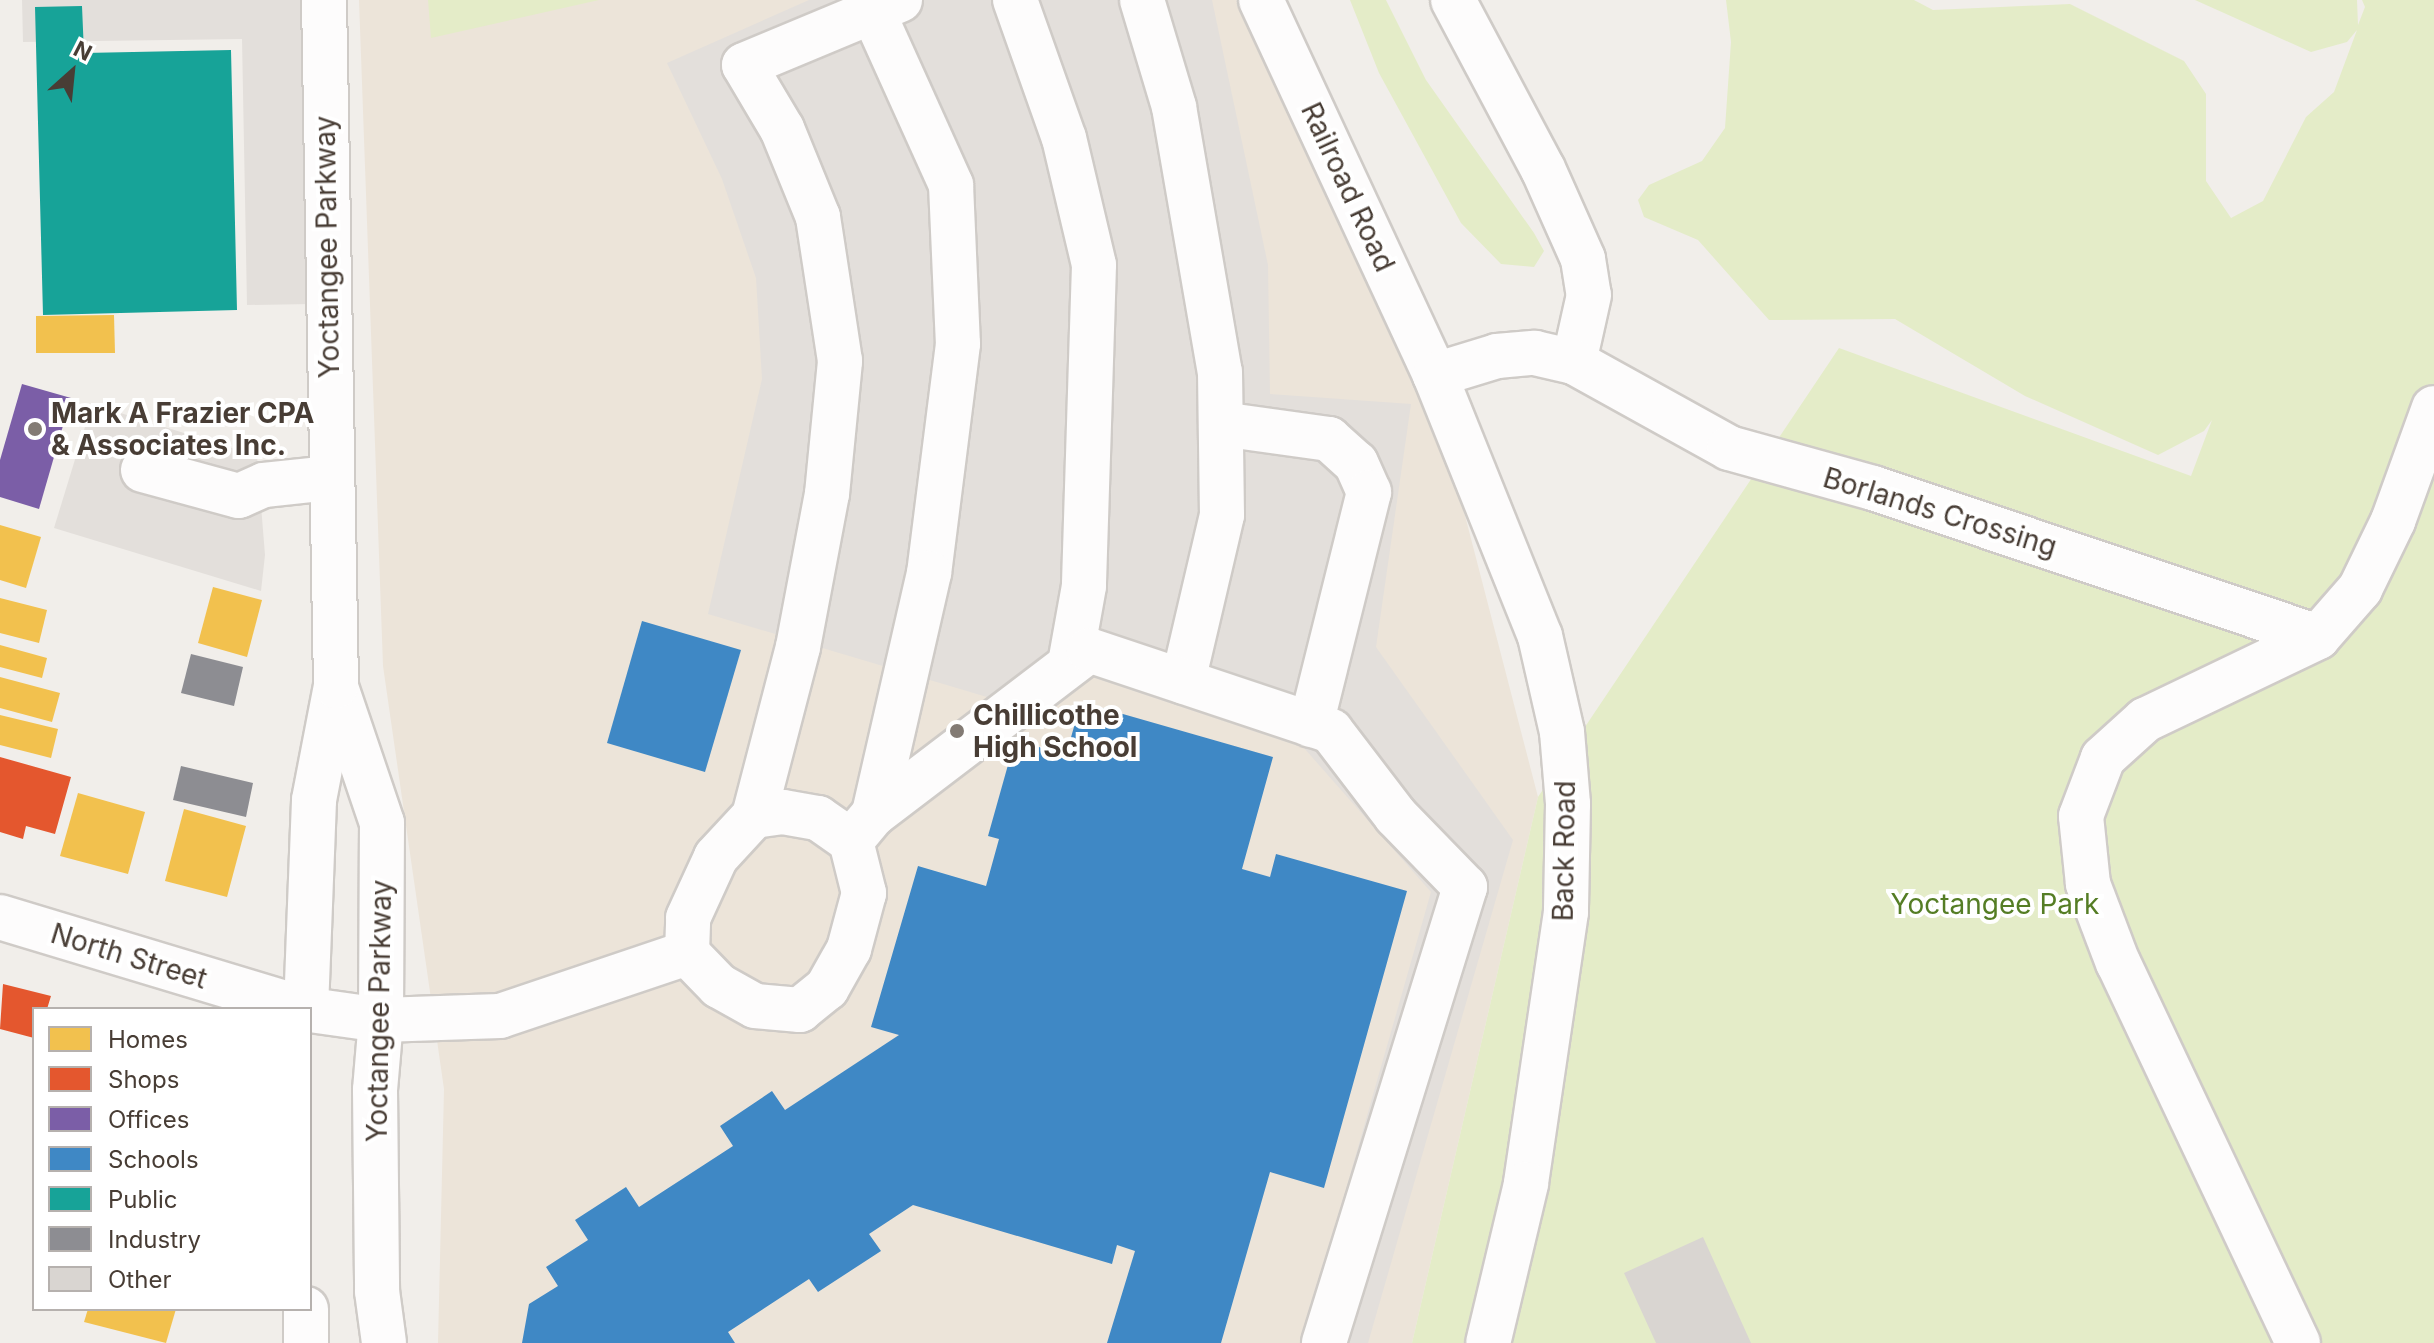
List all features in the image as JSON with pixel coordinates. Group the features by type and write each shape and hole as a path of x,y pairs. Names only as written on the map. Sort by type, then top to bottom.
{"street":[{"name":"Yoctangee Parkway","path":"307,1007 314,800 336,686 329,478 324,0"},
{"path":"1015,0 1064,138 1094,265 1084,586 1070,664"},
{"path":"1142,0 1174,107 1220,372 1222,515 1183,681"},
{"name":"Railroad Road","path":"1261,0 1435,375"},
{"path":"1453,0 1543,169 1583,259 1589,295 1574,362"},
{"path":"886,6 951,185 958,344 929,573 862,827 864,893 849,949 827,988 800,1010 755,1006 719,986 687,953 688,918 716,857 754,816 827,494 840,361 818,217 782,129 744,65 886,6"},
{"name":"Borlands Crossing","path":"1435,375 1497,356 1535,353 1574,362 1729,448 1873,488 2318,637"},
{"name":"Back Road","path":"1435,375 1540,636 1562,732 1568,804 1566,912 1548,1056 1504,1287 1488,1343"},
{"path":"2298,1343 2118,963 2088,884 2081,816 2103,758 2145,720 2318,637 2360,589 2393,521 2434,408"},
{"path":"1221,424 1329,439 1356,463 1369,492 1311,725"},
{"path":"143,470 239,496 264,485 329,478"},
{"path":"754,816 783,812 862,827 1089,650 1331,731 1396,816 1465,887 1324,1343"},
{"name":"Yoctangee Parkway","path":"336,686 382,823 381,1020 375,1090 376,1276 384,1343"},
{"name":"North Street","path":"0,917 300,1007"},
{"name":"North Street","path":"312,1010 381,1020 500,1016 687,953"},
{"path":"306,1311 306,1343"}],"shaded area":[{"path":"22,0 305,0 311,304 247,305 242,39 23,42"},
{"name":"Chillicothe High School","path":"359,0 1238,0 1448,450 1538,797 1412,1343 438,1343 444,1089 383,666"},
{"path":"809,0 1212,0 1268,265 1270,394 1411,404 1376,647 1513,840 1368,1343 1302,1343 1431,892 1304,748 1089,676 1034,711 708,614 762,379 756,278 722,179 667,63"},
{"path":"92,404 257,456 265,555 261,591 54,528"}],"green space":[{"path":"428,0 599,0 431,38"},
{"path":"1350,0 1386,0 1426,80 1544,251 1534,267 1501,264 1461,223 1379,73"},
{"name":"Yoctangee Park","path":"1726,0 1914,0 1933,10 2070,4 2184,61 2206,94 2206,181 2231,218 2263,201 2306,117 2334,92 2357,30 2347,42 2311,52 2195,0 2357,0 2358,25 2365,7 2362,0 2434,0 2434,1343 1412,1343 1538,797 1839,348 2191,476 2212,420 2204,431 2158,455 2025,396 1895,319 1769,320 1698,240 1644,217 1638,200 1649,185 1702,161 1725,128 1731,42"}],"building: Homes":[{"path":"114,315 115,353 36,353 36,316"},
{"path":"0,525 41,537 26,588 0,580"},
{"path":"213,587 262,600 247,657 198,643"},
{"path":"0,598 47,610 39,643 0,633"},
{"path":"0,645 47,658 42,678 0,667"},
{"path":"0,677 60,693 52,722 0,708"},
{"path":"0,715 58,729 51,758 0,745"},
{"path":"78,793 145,812 128,874 60,856"},
{"path":"184,809 246,826 227,897 165,881"},
{"path":"87,1311 175,1311 166,1343 84,1322"}],"building: Shops":[{"path":"0,757 71,777 55,834 26,826 23,839 0,832"},
{"path":"3,984 51,996 48,1007 32,1007 32,1037 0,1029"}],"building: Offices":[{"name":"Mark A Frazier CPA & Associates Inc.","path":"22,384 71,398 39,509 0,497 0,460"}],"building: Schools":[{"path":"642,621 741,650 705,772 607,743"},
{"path":"1081,702 1273,757 1242,869 1270,877 1276,854 1407,891 1324,1188 1270,1172 1221,1343 1107,1343 1135,1251 1117,1245 1112,1264 913,1205 869,1234 881,1251 818,1292 809,1279 728,1332 735,1343 522,1343 529,1304 558,1286 546,1267 588,1240 575,1220 626,1187 639,1207 733,1146 720,1126 772,1091 785,1110 899,1035 871,1027 918,866 986,886 999,839 988,836 1015,740 1066,755"}],"building: Public":[{"path":"82,6 84,53 231,50 237,310 43,315 35,7"}],"building: Industry":[{"path":"191,654 243,667 234,706 181,693"},
{"path":"181,766 253,783 246,817 173,800"}],"building: Other":[{"path":"1703,1237 1751,1343 1656,1343 1624,1273"}],"place":[{"name":"Mark A Frazier CPA & Associates Inc.","path":"35,429"},
{"name":"Chillicothe High School","path":"957,731"}]}
